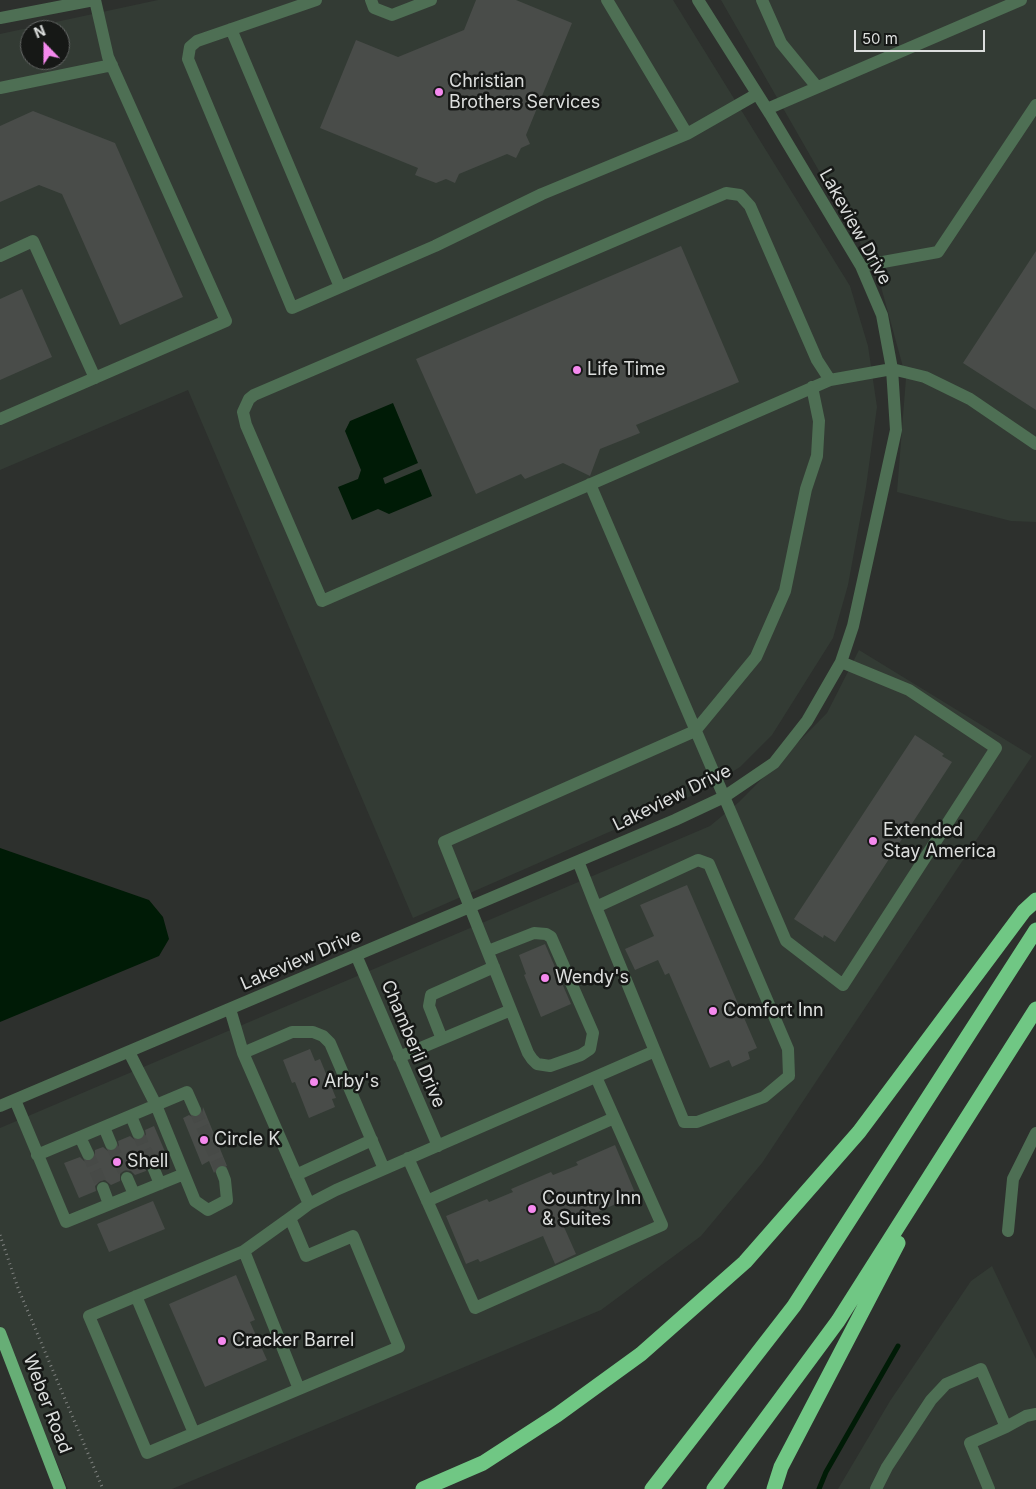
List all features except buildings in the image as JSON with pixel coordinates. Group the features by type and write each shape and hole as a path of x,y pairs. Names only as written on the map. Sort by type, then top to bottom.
{"highway":[{"path":"423,1489 483,1463 557,1415 642,1354 746,1262 859,1132 1024,911 1036,900"},
{"path":"652,1489 794,1306 1036,930"},
{"path":"714,1489 838,1321 1036,1009"},
{"path":"774,1489 781,1467 893,1252 1036,1017"}],"main road":[{"name":"Weber Road","path":"0,1333 60,1489"}],"street":[{"path":"0,18 95,0 112,65 226,321 0,419"},
{"path":"316,0 197,41 190,47 188,58 292,308 435,246 542,194 687,134 757,94"},
{"path":"371,0 374,8 392,15 431,0"},
{"path":"607,0 687,134"},
{"name":"Lakeview Drive","path":"0,1106 675,820 724,797 774,763 807,722 841,662 853,626 896,430 892,369 882,314 861,266 767,109 698,0"},
{"path":"762,0 781,43 817,87"},
{"path":"767,109 1021,0"},
{"path":"231,29 340,287"},
{"path":"0,88 112,65"},
{"path":"861,266 938,252 1036,105"},
{"path":"830,380 817,360 750,206 740,195 726,193 254,395 245,405 243,412 246,425 322,601 830,380 892,369 926,377 970,399 1036,444"},
{"path":"0,256 33,241 95,378"},
{"path":"488,951 534,933 546,934 551,937 591,1028 592,1044 581,1055 550,1066 543,1066 537,1064 528,1053 444,842 695,731 756,657 785,591 806,489 817,456 819,421 812,387"},
{"path":"590,484 786,941 843,985 996,748 909,690 841,662"},
{"path":"578,861 596,907 684,1122 689,1123 764,1097 789,1076 788,1049 709,864 698,860 596,907"},
{"name":"Chamberli Drive","path":"356,955 438,1146"},
{"path":"442,1039 429,1006 431,995 494,967"},
{"path":"230,1009 243,1054 309,1204"},
{"path":"399,1057 511,1010"},
{"path":"243,1054 292,1032 313,1032 322,1036 330,1043 384,1169"},
{"path":"290,1218 306,1256 353,1236 399,1347 147,1453 89,1316 244,1251 309,1204 408,1158 655,1051"},
{"path":"129,1052 156,1105 195,1201 208,1210 226,1200 222,1172"},
{"path":"408,1158 475,1308 662,1225 596,1077"},
{"path":"38,1155 187,1092 195,1110"},
{"path":"15,1100 66,1222 184,1174"},
{"path":"131,1116 138,1133"},
{"path":"427,1200 614,1118"},
{"path":"104,1127 111,1144"},
{"path":"1008,1231 1013,1179 1036,1133"},
{"path":"80,1137 88,1154"},
{"path":"296,1175 372,1140"},
{"path":"153,1167 160,1184"},
{"path":"127,1178 134,1194"},
{"path":"103,1188 110,1204"},
{"path":"244,1251 299,1389"},
{"path":"136,1296 194,1433"},
{"path":"876,1489 887,1467 930,1400 946,1384 982,1369 1006,1427"},
{"path":"989,1489 970,1443 1026,1416 1036,1414"}],"path":[{"path":"0,1235 22,1297 104,1489"}],"shaded area":[{"path":"158,0 673,0 850,286 868,346 877,407 866,487 848,585 833,638 772,735 740,767 698,793 413,918 188,390 0,470 0,34 20,30 20,70 70,70 70,20 65,20"},
{"path":"721,0 1036,0 1036,522 1011,521 897,492 906,378 877,272"},
{"path":"393,403 418,463 383,478 385,484 421,469 432,496 389,514 378,509 352,520 338,487 358,479 361,470 345,431 350,421"},
{"path":"859,650 1032,756 762,1163 701,1236 601,1310 172,1489 68,1489 0,1326 0,1128 710,826 739,802 827,713"},
{"path":"0,848 149,900 163,917 169,939 159,956 0,1022"},
{"path":"992,1266 1036,1359 1036,1489 838,1489 890,1401 971,1281"}],"waterway":[{"path":"819,1489 826,1472 898,1346"}],"tunnel":[{"path":"195,1110 222,1172"},
{"path":"138,1133 153,1167"},
{"path":"111,1144 127,1178"},
{"path":"88,1154 103,1188"}],"place":[{"name":"Christian Brothers Services","path":"439,92"},
{"name":"Life Time","path":"577,370"},
{"name":"Extended Stay America","path":"873,841"},
{"name":"Wendy's","path":"545,978"},
{"name":"Comfort Inn","path":"713,1011"},
{"name":"Arby's","path":"314,1082"},
{"name":"Circle K","path":"204,1140"},
{"name":"Shell","path":"117,1162"},
{"name":"Country Inn & Suites","path":"532,1209"},
{"name":"Cracker Barrel","path":"222,1341"}]}
